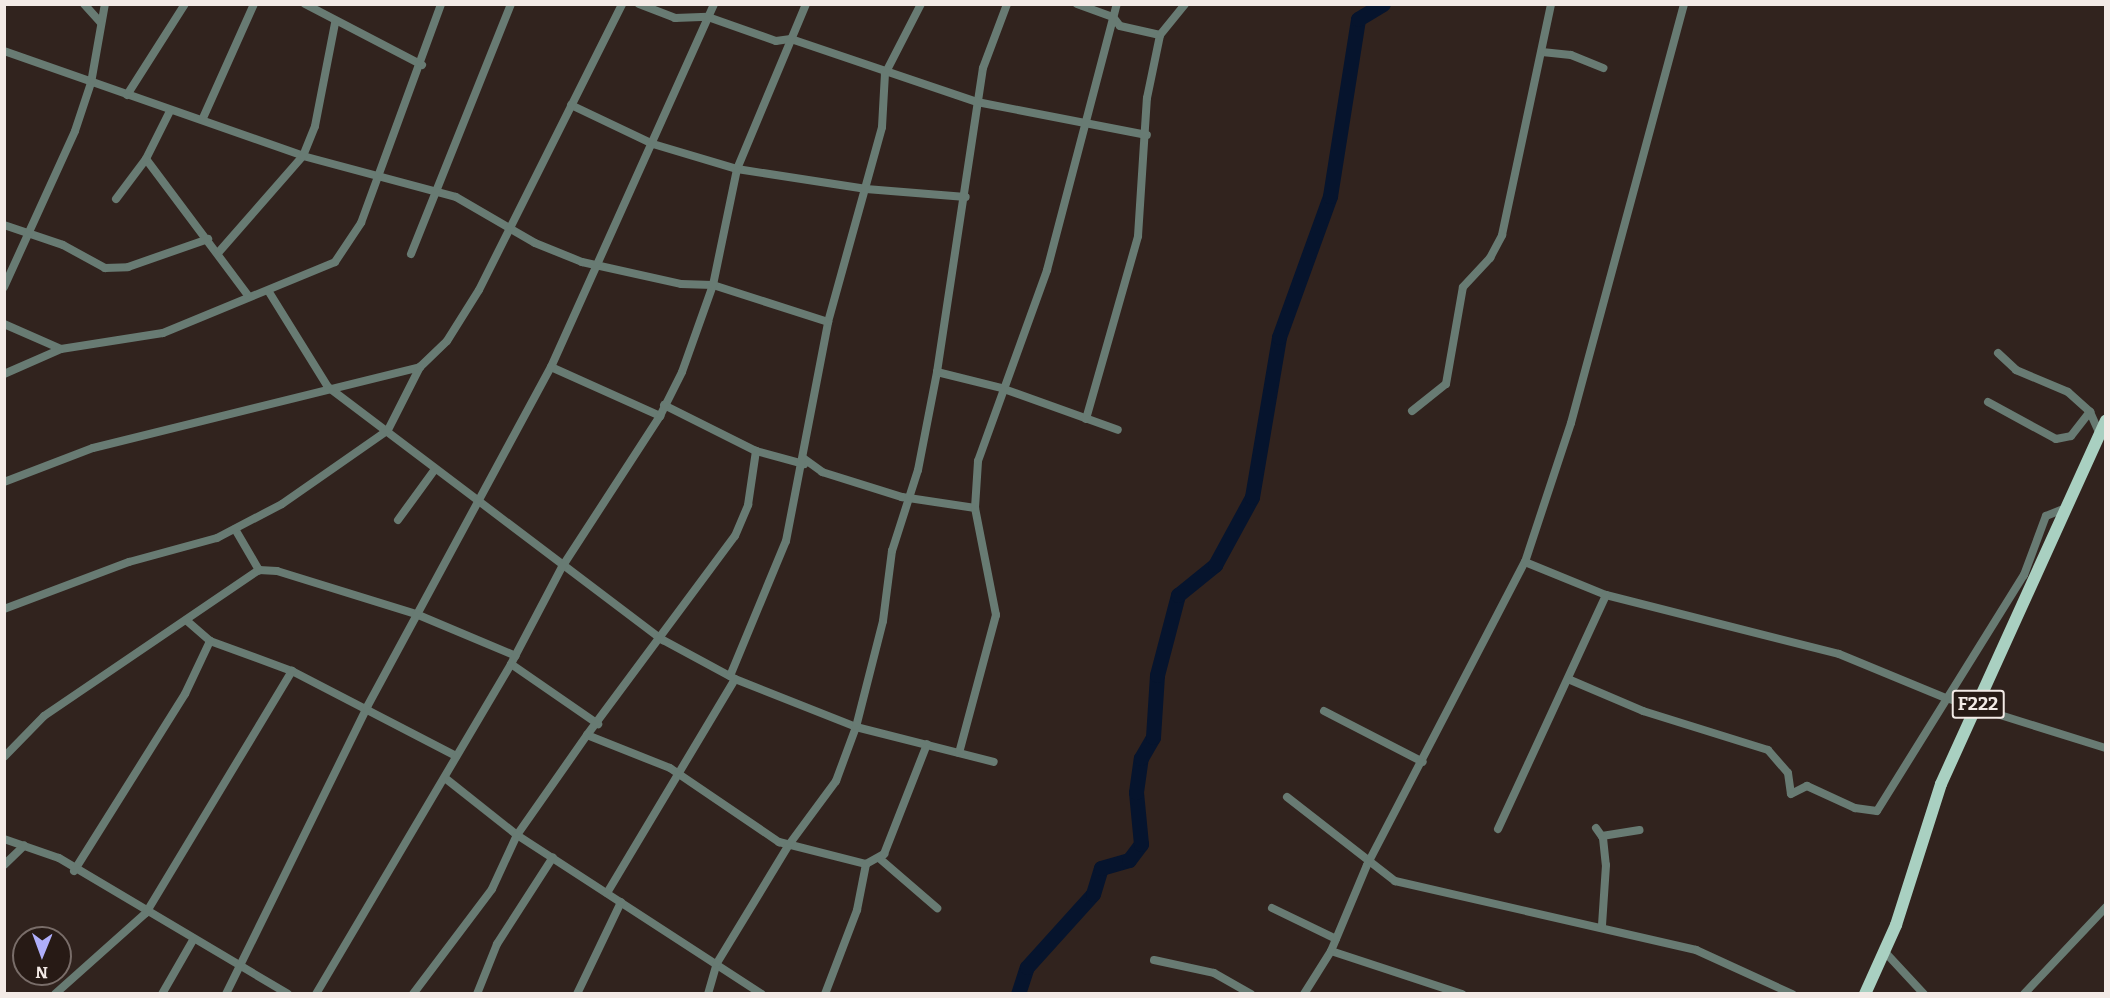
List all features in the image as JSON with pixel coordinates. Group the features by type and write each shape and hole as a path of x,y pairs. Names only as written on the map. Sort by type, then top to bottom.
{"main road":[{"name":"F222","path":"1865,993 1884,951 1941,784 1977,707 2029,577 2102,427"}],"street":[{"path":"84,4 101,23"},
{"path":"4,287 30,231 91,83 105,4"},
{"path":"127,95 185,4"},
{"path":"203,118 254,4"},
{"path":"305,4 335,23 422,65"},
{"path":"4,374 62,349 163,333 247,294 269,292 335,262 362,223 422,65 441,4"},
{"path":"411,254 438,193 511,4"},
{"path":"4,609 235,529 342,466 388,430 420,367 447,342 510,225 622,4"},
{"path":"639,4 675,18 708,17 776,40 791,39 885,75 977,102 1147,135"},
{"path":"226,993 367,707 550,367 599,265 714,4"},
{"path":"315,993 516,656 562,567 660,416 691,352 713,285 737,169 806,4"},
{"path":"607,893 674,773 732,678 786,541 801,476 828,322 882,127 885,75 921,4"},
{"path":"708,993 717,963 788,846 836,782 856,727 883,621 892,551 909,498 938,372 966,197 977,102 1006,4"},
{"path":"1077,4 1113,17 1120,26 1160,35"},
{"path":"959,753 996,615 975,508 978,461 1001,388 1047,270 1117,4"},
{"path":"1086,419 1138,236 1148,98 1160,35 1185,4"},
{"path":"1412,411 1446,384 1463,287 1490,258 1502,235 1551,4"},
{"path":"1304,993 1331,951 1367,865 1423,762 1525,562 1571,423 1684,4"},
{"path":"218,253 303,156 315,126 335,23"},
{"path":"4,51 170,111 203,118 303,156 456,196 510,225 535,243 599,265 681,284 713,285 828,322"},
{"path":"1542,52 1571,55 1603,68"},
{"path":"571,105 653,144 737,169 866,189 966,197"},
{"path":"116,199 146,159 170,111"},
{"path":"146,159 247,294"},
{"path":"4,225 30,231 105,268 128,267 208,239"},
{"path":"269,292 328,387 388,430 562,567 663,640 732,678 856,727 994,762"},
{"path":"4,324 62,349"},
{"path":"1998,353 2016,370 2068,392 2090,412 2102,427"},
{"path":"4,482 93,448 328,387 420,367"},
{"path":"550,367 660,416"},
{"path":"938,372 1001,388 1118,430"},
{"path":"1988,402 2056,439 2071,436 2090,412"},
{"path":"664,405 756,451 803,461 822,472 909,498 975,508"},
{"path":"413,993 492,889 517,835 587,735 663,640 735,536 748,505 756,451"},
{"path":"398,520 435,469"},
{"path":"801,476 822,472"},
{"path":"235,529 259,570"},
{"path":"1525,562 1606,596 1839,654 1946,698 2106,748"},
{"path":"4,757 44,716 259,570 277,571 416,614 516,656"},
{"path":"1568,679 1643,711 1768,750 1788,773 1791,794 1806,786 1824,790 1866,812 1877,811 1888,801 1946,698 2029,577"},
{"path":"1498,829 1606,596"},
{"path":"186,620 210,641 292,672 367,707 456,756"},
{"path":"74,871 185,694 210,641"},
{"path":"511,664 598,724"},
{"path":"55,993 146,912 292,672"},
{"path":"1324,711 1423,762"},
{"path":"587,735 674,773 788,846 866,864 879,858 927,744"},
{"path":"445,778 517,835 762,993"},
{"path":"1287,797 1367,865 1395,881 1602,926 1696,950 1792,993"},
{"path":"1596,828 1602,836 1602,926"},
{"path":"1602,836 1640,830"},
{"path":"4,839 59,858 74,871 288,993"},
{"path":"4,865 24,846"},
{"path":"477,993 497,944 553,857"},
{"path":"879,858 937,908"},
{"path":"825,993 857,910 866,864"},
{"path":"577,993 621,902"},
{"path":"2024,993 2106,907"},
{"path":"1272,908 1336,939"},
{"path":"162,993 193,940"},
{"path":"1331,951 1462,993"},
{"path":"1884,951 1924,993"},
{"path":"1154,960 1214,972 1251,993"}],"waterway":[{"path":"1018,994 1027,967 1093,894 1101,868 1129,860 1141,844 1136,792 1141,758 1153,737 1157,675 1178,595 1215,565 1252,497 1279,337 1330,196 1358,19 1383,4"}]}
